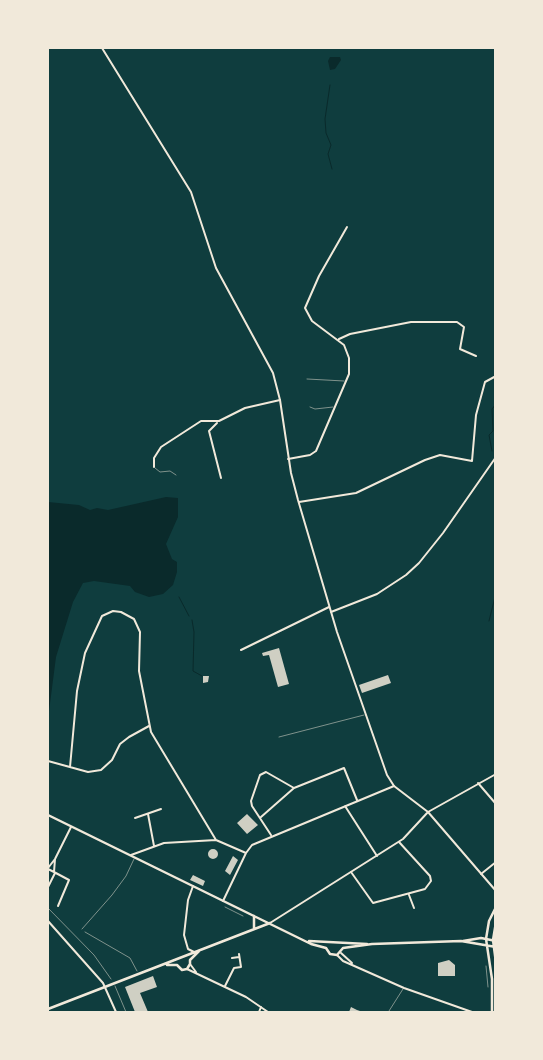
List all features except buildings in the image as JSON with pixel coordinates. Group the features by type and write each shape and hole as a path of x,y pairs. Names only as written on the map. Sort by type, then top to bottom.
{"main road":[{"path":"48,815 254,916 326,948 330,954 337,955 341,953 343,948"},
{"path":"492,1012 492,979 486,938 489,921 496,907"},
{"path":"254,916 254,929"},
{"path":"496,922 494,941 496,963"},
{"path":"48,1009 270,923"},
{"path":"461,941 470,938 486,938 494,941"},
{"path":"307,941 372,944 461,941 494,947"},
{"path":"326,948 329,943"},
{"path":"340,943 343,948"},
{"path":"343,948 372,944"},
{"path":"177,960 177,965 182,970 187,969 190,960 201,950"},
{"path":"185,956 190,960"},
{"path":"163,965 177,965"}],"street":[{"path":"102,48 191,192 216,268 266,359 280,400 288,458 329,607 387,775 394,786 428,812 496,891"},
{"path":"288,458 310,456 316,451 346,381 350,366 349,358 339,339 312,321 305,308 318,276 347,227"},
{"path":"339,339 350,334 411,322 457,322 464,326 460,350 476,356"},
{"path":"299,502 356,493 425,460 440,455 472,461 476,415 485,382 496,376"},
{"path":"154,467 154,458 161,447 201,421 219,421 245,408 280,400"},
{"path":"217,423 209,431 221,478"},
{"path":"331,612 376,594 406,574 418,563 443,533 496,457"},
{"path":"241,650 329,607"},
{"path":"70,767 77,691 85,652 99,620 109,612 117,611 130,616 139,628 139,671 149,726 216,840"},
{"path":"48,762 88,772 101,770 112,760 120,744 149,726"},
{"path":"261,817 294,788 344,768 358,800"},
{"path":"272,836 254,809 251,801 262,772 270,773 294,788"},
{"path":"270,923 400,842 428,812 496,774"},
{"path":"478,784 496,804"},
{"path":"223,901 246,853 252,845 394,786"},
{"path":"345,806 377,856"},
{"path":"135,818 160,809"},
{"path":"148,814 154,846"},
{"path":"58,906 69,880 48,868 55,859 71,827"},
{"path":"130,855 154,846 174,842 216,840 246,853"},
{"path":"351,872 373,903 409,895 425,889 430,881 430,876 400,842"},
{"path":"48,887 54,872 55,859"},
{"path":"481,874 496,862"},
{"path":"193,886 188,900 184,932 188,949 194,952"},
{"path":"409,895 414,908"},
{"path":"48,922 108,987 116,1012"},
{"path":"341,953 354,964"},
{"path":"337,955 344,961 404,988 472,1012"},
{"path":"232,958 239,956 241,967"},
{"path":"190,964 196,972"},
{"path":"226,986 234,968 246,966"},
{"path":"187,969 226,986 268,1012"},
{"path":"259,1012 261,1007"}],"lane":[{"path":"307,378 346,381"},
{"path":"310,407 335,408"},
{"path":"154,467 160,472 170,471 176,475"},
{"path":"279,737 366,715"},
{"path":"82,929 117,889 135,858"},
{"path":"388,1012 404,988"}],"path":[{"path":"48,908 100,963 117,989 126,1012"},
{"path":"225,908 243,916"},
{"path":"82,929 130,958 137,972"},
{"path":"486,966 488,990"}],"water":[{"path":"330,57 340,57 341,60 335,69 330,70 328,61"},
{"path":"166,497 178,498 178,517 166,544 172,559 177,562 177,572 173,585 163,594 149,597 135,592 130,586 94,581 83,583 73,602 56,657 48,719 48,502 79,505 90,510 97,508 108,510"}],"waterway":[{"path":"330,85 325,119 326,133 331,145 328,154 332,169"},
{"path":"492,451 489,435 493,431 492,409 496,404"},
{"path":"489,621 496,593"},
{"path":"179,597 189,616"},
{"path":"192,620 194,632 193,671 202,676"}]}
